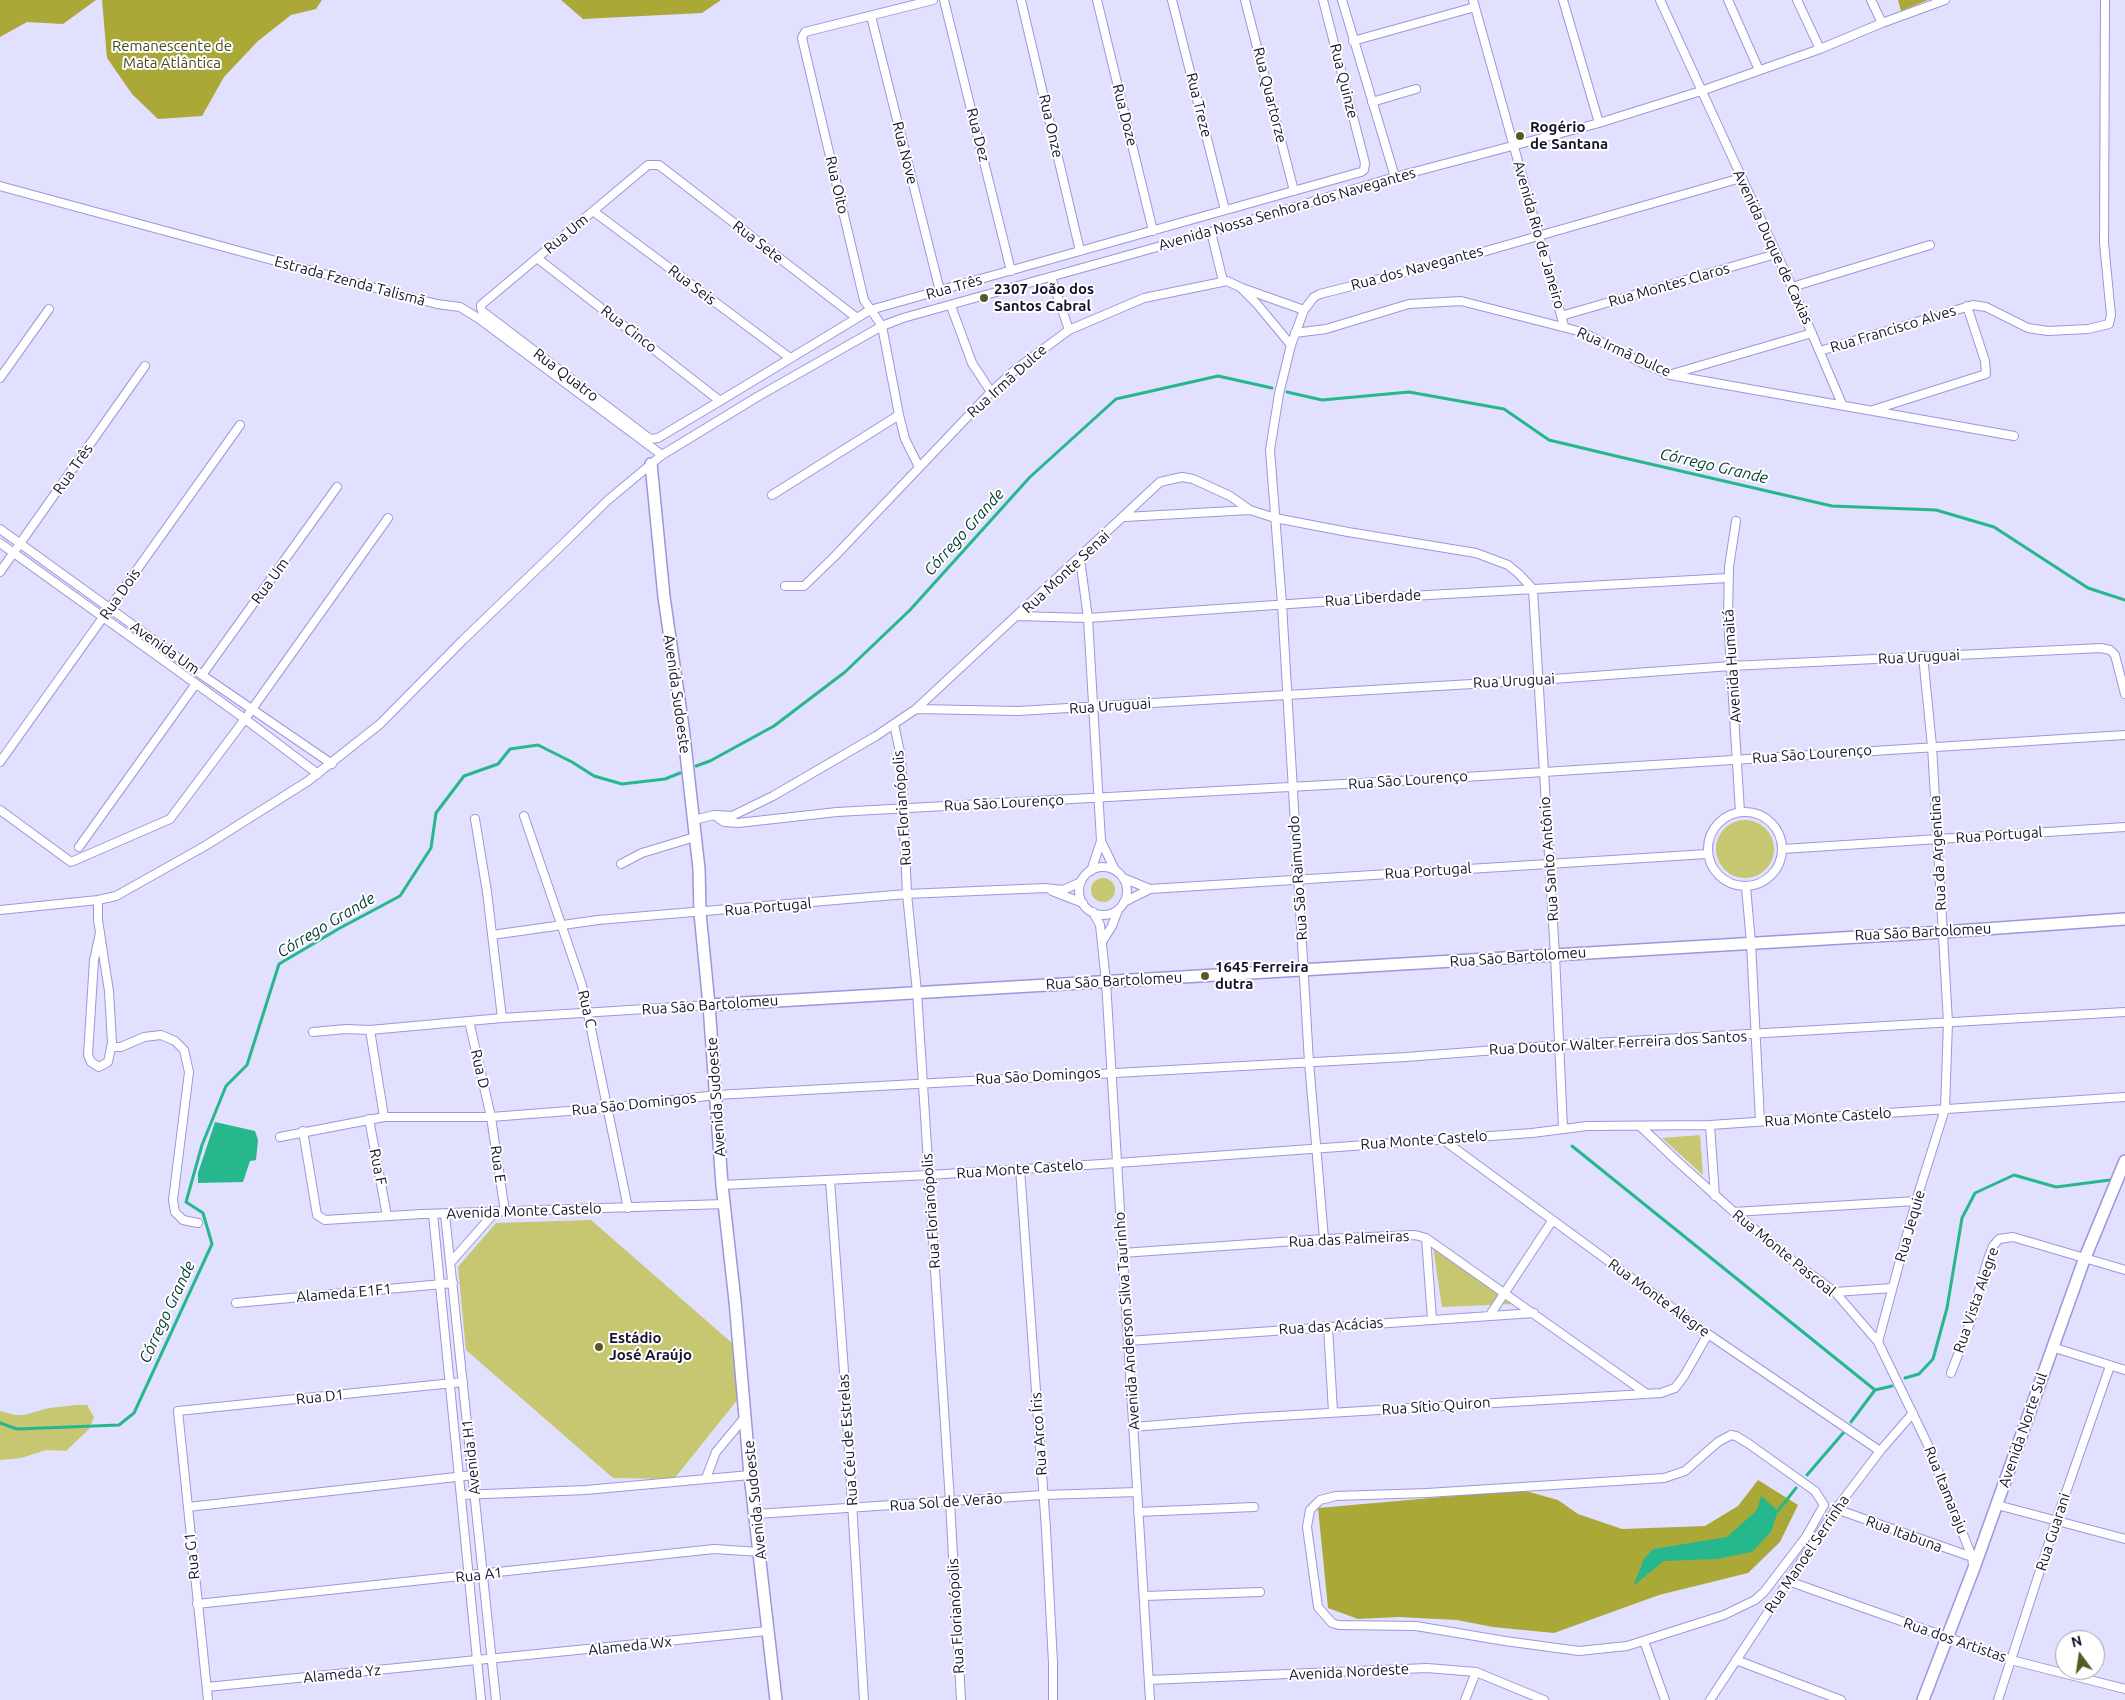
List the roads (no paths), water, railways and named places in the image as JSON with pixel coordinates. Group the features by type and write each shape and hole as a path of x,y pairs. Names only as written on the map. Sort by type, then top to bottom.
{"street":[{"path":"871,16 933,0"},
{"name":"Rua Dez","path":"944,0 1011,271"},
{"name":"Rua Onze","path":"1021,0 1080,251"},
{"name":"Rua Doze","path":"1097,0 1153,231"},
{"name":"Rua Treze","path":"1172,0 1225,210"},
{"name":"Rua Quartorze","path":"1245,0 1294,191"},
{"name":"Rua Quinze","path":"1324,0 1365,163"},
{"path":"1342,0 1394,177"},
{"path":"1563,0 1599,123"},
{"name":"Avenida Duque de Caxias","path":"1660,0 1792,287 1842,404"},
{"path":"1728,0 1759,70"},
{"path":"1797,0 1820,49"},
{"path":"1871,0 1882,23"},
{"name":"Avenida Nossa Senhora dos Navegantes","path":"0,910 98,900 116,896 229,831 318,774 380,724 463,640 608,500 662,455 757,397 882,326 903,318 1211,232 1394,177 1514,147 1599,123 1701,91 1820,49 1882,23 1946,0"},
{"path":"1870,411 1986,374 1985,361 1967,306 1981,306 2028,328 2048,331 2100,327 2108,324 2110,320 2104,243 2105,0"},
{"path":"1353,41 1474,4"},
{"name":"Avenida Rio de Janeiro","path":"1474,4 1564,326"},
{"name":"Rua Oito","path":"871,16 805,32 802,38 864,300 882,326"},
{"name":"Rua Nove","path":"871,16 940,291"},
{"path":"1372,102 1416,89"},
{"name":"Rua Três","path":"650,439 658,438 870,310 1358,173 1364,170 1365,163"},
{"name":"Rua Um","path":"482,311 481,304 593,211 648,166 659,165"},
{"name":"Rua Sete","path":"659,165 857,318"},
{"name":"Rua dos Navegantes","path":"1275,518 1271,475 1271,442 1278,394 1295,333 1304,310 1314,297 1458,259 1539,234 1741,178"},
{"name":"Estrada Fzenda Talismã","path":"0,186 379,289 437,304 460,307 478,318 662,455"},
{"name":"Rua Seis","path":"593,211 790,358"},
{"path":"1211,232 1223,281 1234,283 1240,288 1257,304 1291,345"},
{"path":"1792,287 1930,245"},
{"name":"Rua Montes Claros","path":"1561,316 1776,254"},
{"name":"Rua Cinco","path":"537,258 720,400"},
{"path":"1051,277 1069,330"},
{"name":"Rua Irmã Dulce","path":"785,586 804,586 991,392 1015,370 1069,330 1144,298 1223,281"},
{"path":"1240,288 1304,310"},
{"name":"Rua Irmã Dulce","path":"1295,333 1326,330 1409,304 1461,301 1564,326 1596,337 1640,362 1670,374 2014,436"},
{"path":"951,306 972,363 991,392"},
{"name":"Rua Francisco Alves","path":"1820,351 1967,306"},
{"path":"0,378 49,309"},
{"name":"Rua Quatro","path":"482,311 650,439"},
{"path":"882,326 905,439 919,467"},
{"path":"1670,374 1812,334"},
{"name":"Rua Três","path":"0,572 145,366"},
{"path":"772,495 899,416"},
{"name":"Rua Dois","path":"0,762 240,425"},
{"name":"Avenida Sudoeste","path":"651,464 664,597 683,727 699,869 700,913 710,1006 722,1185 746,1415 750,1475 776,1700"},
{"name":"Rua Monte Senai","path":"894,724 916,709 1080,559 1160,482 1182,477 1205,483 1230,496 1250,510"},
{"name":"Rua Um","path":"202,675 337,488"},
{"path":"1124,517 1250,510 1275,518 1348,532 1476,553 1508,565 1532,589"},
{"path":"0,810 70,862 170,819 253,708 388,518"},
{"name":"Rua São Raimundo","path":"1275,518 1282,604 1309,1062 1324,1239"},
{"name":"Avenida Humaitá","path":"1736,521 1728,578 1728,618 1740,812"},
{"name":"Avenida Um","path":"0,529 202,675 253,708 332,764"},
{"name":"Avenida Um","path":"0,543 195,685 245,719 318,774"},
{"path":"1080,559 1088,618 1101,841 1091,871 1081,882 1080,893 1083,903"},
{"name":"Rua Liberdade","path":"1017,616 1088,618 1282,604 1728,578"},
{"name":"Rua Santo Antônio","path":"1532,589 1555,955 1563,1128"},
{"name":"Rua Uruguai","path":"916,709 1018,711 1539,680 1731,666 2101,648 2112,651 2117,659 2125,694"},
{"name":"Rua da Argentina","path":"1923,656 1932,746 1948,1022 1945,1109"},
{"path":"79,847 195,685"},
{"path":"694,820 714,815 732,816 773,796 894,724"},
{"name":"Rua Florianópolis","path":"894,724 901,757 907,894 917,992 961,1700"},
{"name":"Rua São Lourenço","path":"714,815 724,822 738,823 837,812 1543,772 2125,735"},
{"path":"1740,812 1756,814 1770,821 1779,834 1783,849 1778,867 1772,875 1755,885 1746,887 1735,885 1720,877 1710,865 1707,854 1708,842 1712,831 1719,822 1729,815 1740,812"},
{"name":"Rua C","path":"524,816 574,961 589,1013 628,1208"},
{"path":"474,819 492,935 502,1018"},
{"name":"Rua Portugal","path":"1783,849 2125,827"},
{"path":"621,864 642,853 695,838"},
{"path":"1101,841 1114,870 1123,878 1150,889"},
{"name":"Rua Portugal","path":"1150,889 1707,854"},
{"path":"1091,871 1103,867 1114,870"},
{"path":"1102,942 1124,902 1127,890 1123,878"},
{"name":"Rua Portugal","path":"492,935 632,917 700,913 907,894 1045,888 1063,890 1081,882"},
{"path":"1746,887 1751,943 1760,1121"},
{"path":"1045,888 1083,903 1093,912 1103,914 1118,910"},
{"path":"1124,902 1150,889"},
{"path":"98,900 100,933 109,991 111,1047 107,1065 99,1067 91,1062 88,1055 94,968 100,933"},
{"name":"Avenida Anderson Silva Taurinho","path":"1093,912 1100,925 1106,982 1150,1700"},
{"name":"Rua São Bartolomeu","path":"313,1032 346,1029 370,1030 502,1018 917,992 1943,932 2125,919"},
{"name":"Rua Doutor Walter Ferreira dos Santos","path":"1111,1072 1309,1062 1560,1045 2125,1012"},
{"name":"Rua D","path":"469,1021 491,1117"},
{"path":"370,1030 384,1118"},
{"path":"111,1047 121,1047 144,1037 161,1035 175,1040 184,1050 189,1072 173,1200 175,1212 184,1220 198,1224"},
{"name":"Rua São Domingos","path":"280,1137 369,1119 491,1117 607,1108 716,1095 828,1090 922,1082 1111,1072"},
{"name":"Rua Monte Castelo","path":"722,1185 929,1175 1117,1163 1532,1133 1563,1128 1710,1124 2125,1097"},
{"name":"Rua Jequie","path":"1878,1342 1916,1200 1945,1109"},
{"name":"Rua E","path":"491,1117 505,1212"},
{"name":"Rua F","path":"369,1119 387,1216"},
{"path":"1710,1124 1716,1196"},
{"name":"Rua Monte Pascoal","path":"1640,1126 1734,1212 1794,1262 1834,1292 1878,1342 1913,1413"},
{"name":"Avenida Monte Castelo","path":"303,1131 317,1215 325,1220 433,1214 724,1204"},
{"name":"Rua Monte Alegre","path":"1442,1139 1708,1334 1880,1451"},
{"name":"Avenida Norte Sul","path":"1923,1700 1973,1563 1997,1505 2084,1260 2125,1160"},
{"name":"Rua Arco Íris","path":"1020,1169 1054,1663 1053,1700"},
{"name":"Rua Céu de Estrelas","path":"830,1180 853,1508 864,1700"},
{"path":"1734,1212 1916,1200"},
{"path":"451,1262 496,1212"},
{"name":"Avenida H1","path":"433,1214 481,1700"},
{"name":"Avenida H1","path":"445,1214 474,1475 496,1700"},
{"path":"1490,1316 1552,1221"},
{"name":"Rua das Palmeiras","path":"1122,1253 1324,1239 1415,1235 1426,1238 1647,1394"},
{"name":"Rua Vista Alegre","path":"1951,1373 1970,1322 1987,1262 1995,1242 2004,1237 2013,1237 2084,1260 2125,1270"},
{"path":"1426,1238 1432,1319"},
{"name":"Alameda E1F1","path":"236,1303 453,1283"},
{"path":"1834,1292 1892,1288"},
{"name":"Rua das Acácias","path":"1128,1341 1534,1313"},
{"path":"1328,1326 1333,1412"},
{"name":"Rua Sítio Quiron","path":"1133,1427 1333,1412 1661,1393 1675,1388 1708,1334"},
{"path":"2052,1348 2125,1370"},
{"name":"Rua Guarani","path":"1998,1700 2056,1522 2110,1366"},
{"name":"Rua D1","path":"178,1411 463,1382"},
{"name":"Rua G1","path":"178,1411 208,1700"},
{"name":"Rua Manoel Serrinha","path":"1710,1700 1836,1509 1880,1451 1913,1413"},
{"name":"Rua Itamaraju","path":"1913,1413 1927,1443 1973,1563"},
{"path":"706,1478 716,1452 746,1415"},
{"path":"1731,1435 1736,1436 1772,1459 1820,1496 1824,1504 1820,1515 1778,1575 1755,1600 1724,1615 1644,1641 1604,1650 1579,1651 1416,1626 1354,1626 1332,1623 1321,1612 1316,1601 1308,1543 1307,1527 1310,1510 1320,1500 1336,1496 1427,1493 1664,1478 1686,1471 1718,1442 1731,1435"},
{"path":"188,1507 474,1475"},
{"path":"461,1495 586,1490 750,1475"},
{"name":"Rua Sol de Verão","path":"756,1514 1043,1495 1137,1492"},
{"path":"1997,1505 2125,1539"},
{"path":"1138,1512 1254,1507"},
{"name":"Rua Itabuna","path":"1836,1509 1973,1563"},
{"name":"Rua A1","path":"198,1604 714,1549 760,1552"},
{"name":"Rua dos Artistas","path":"1788,1580 2011,1660 2125,1689"},
{"path":"1145,1596 1260,1592"},
{"name":"Alameda Wx","path":"477,1661 767,1631"},
{"path":"1644,1641 1665,1700"},
{"path":"1736,1660 1841,1700"},
{"name":"Alameda Yz","path":"207,1688 477,1661"},
{"name":"Avenida Nordeste","path":"1149,1680 1427,1668 1476,1672 1544,1700"},
{"path":"1465,1700 1476,1672"}],"waterway":[{"name":"Córrego Grande","path":"696,766 710,761 774,726 845,672 910,610 1030,477 1116,399 1218,376 1272,388"},
{"name":"Córrego Grande","path":"1287,392 1322,400 1409,392 1504,409 1549,440 1620,457 1832,506 1936,510 1994,527 2088,588 2125,600"},
{"name":"Córrego Grande","path":"0,1423 17,1429 119,1425 134,1413 212,1244 203,1213 186,1202 202,1145 226,1086 247,1065 279,964 400,896 431,848 436,813 464,776 498,764 510,749 538,745 572,762 594,776 622,784 665,779 680,773"},
{"path":"1572,1146 1875,1390"},
{"path":"1905,1378 1919,1374 1933,1359 1947,1308 1962,1218 1975,1193 2014,1175 2056,1187 2110,1180"},
{"path":"1851,1422 1875,1390 1892,1386"},
{"path":"1807,1475 1844,1432"},
{"path":"1778,1511 1796,1488"}],"place":[{"name":"Rogério de Santana","path":"1520,136"},
{"name":"2307 João dos Santos Cabral","path":"984,298"},
{"name":"1645 Ferreira dutra","path":"1205,976"},
{"name":"Estádio José Araújo","path":"599,1347"}],"park label":[{"name":"Remanescente de Mata Atlântica","path":"172,54"}]}
